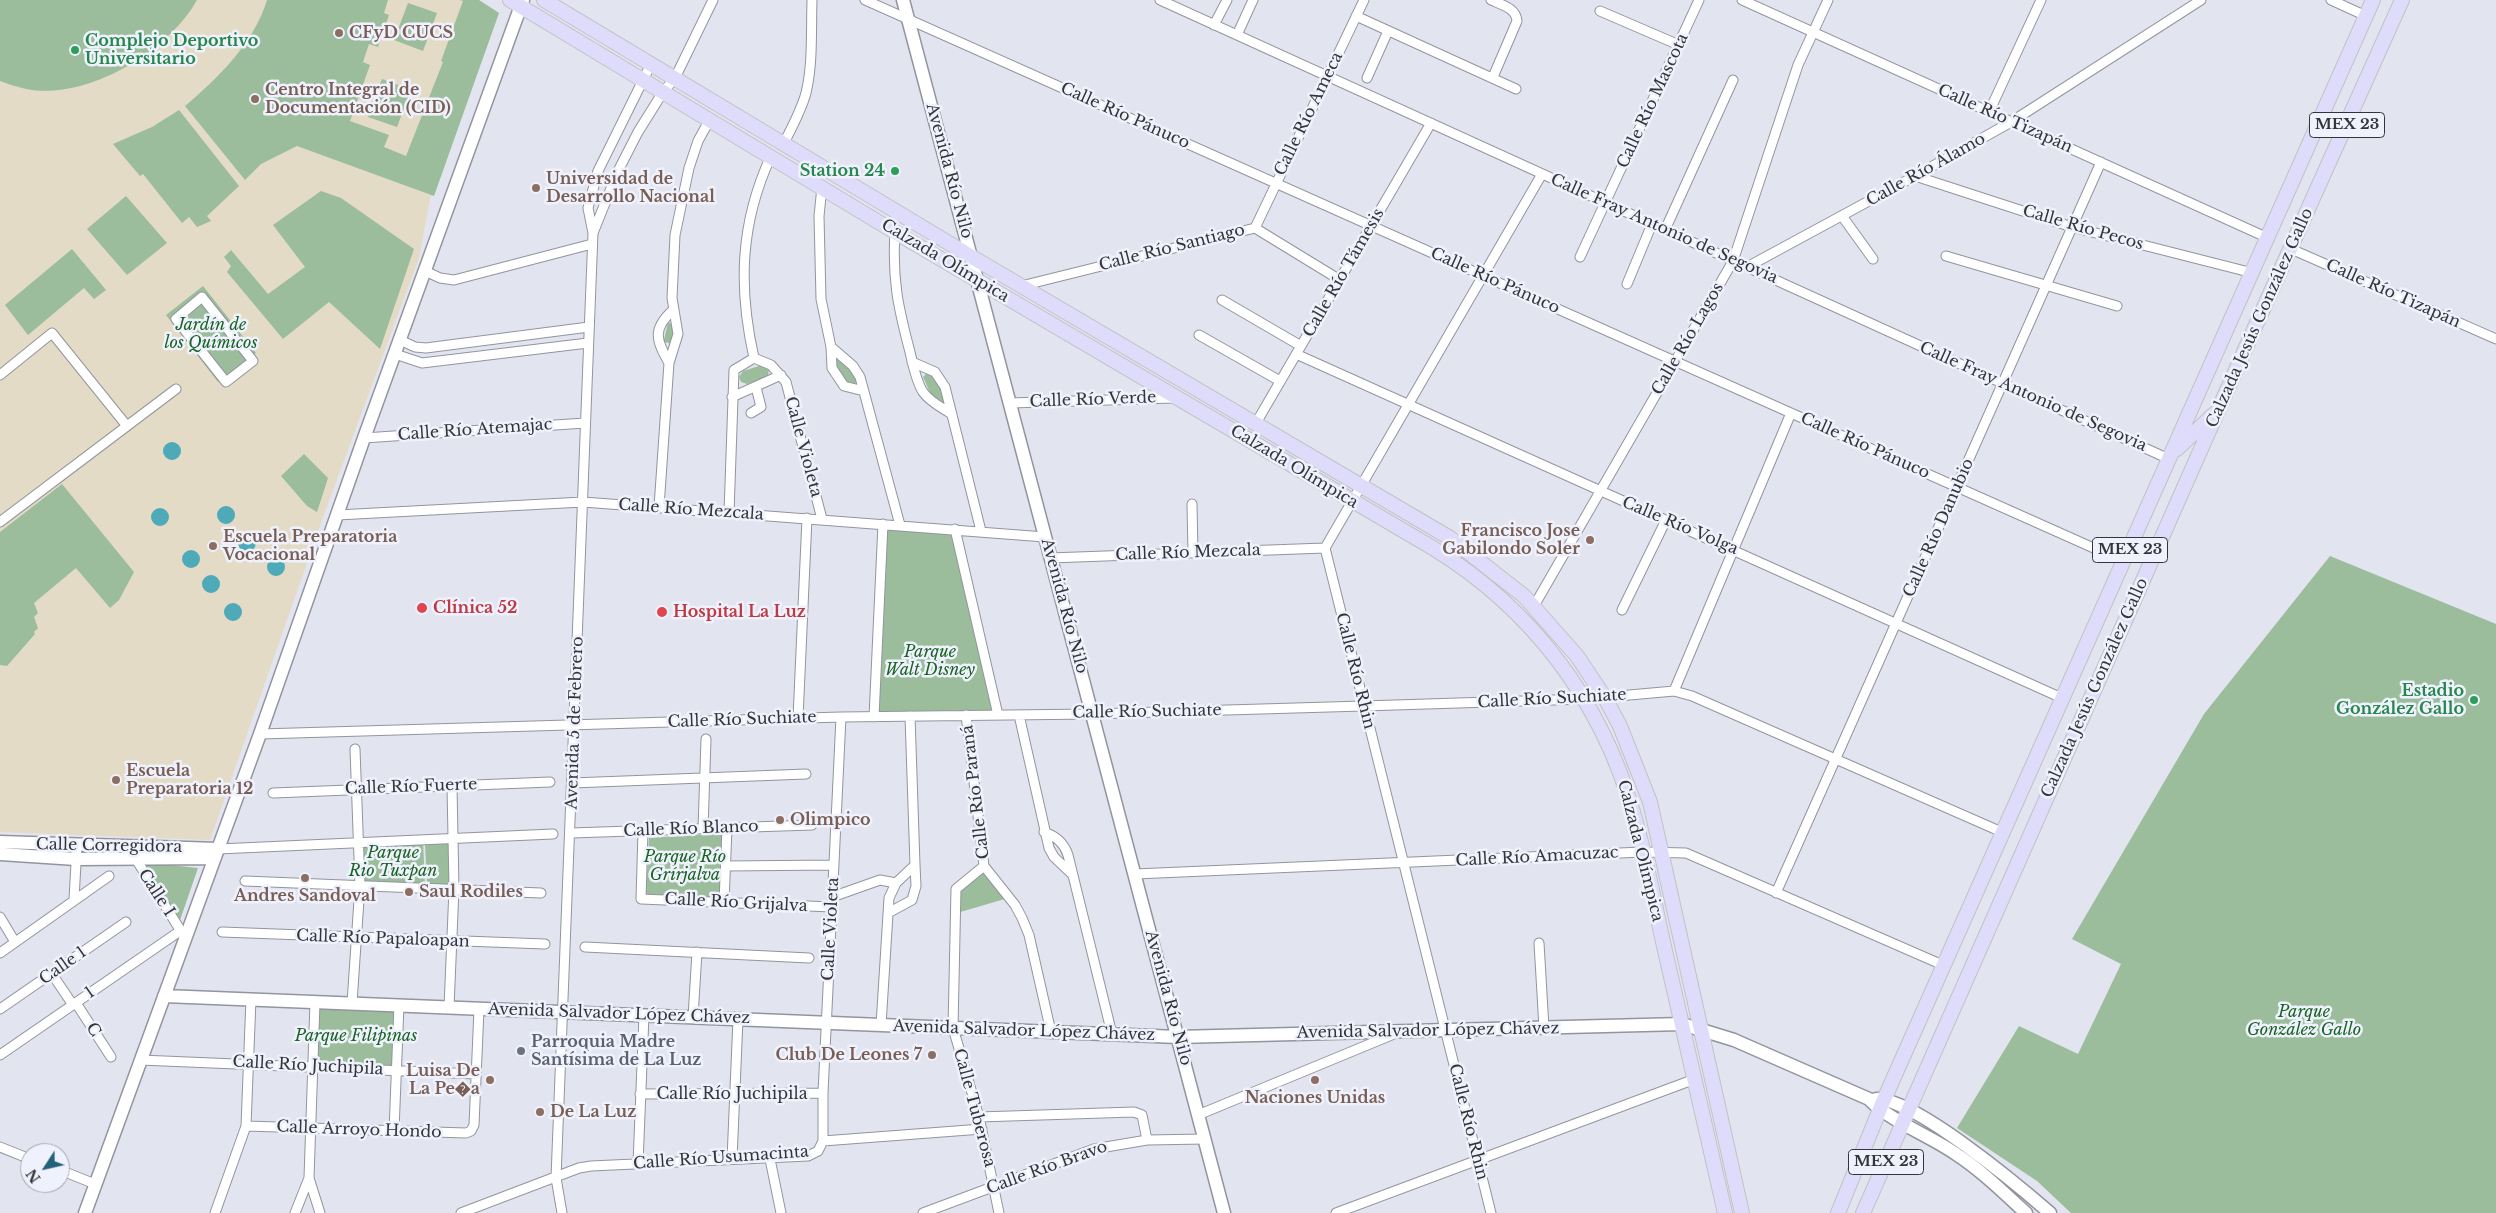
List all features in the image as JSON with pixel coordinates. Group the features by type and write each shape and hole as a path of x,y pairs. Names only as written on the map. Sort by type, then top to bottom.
{"main road":[{"name":"Calzada Olímpica","path":"544,0 972,257 1457,543 1492,569 1534,606 1577,656 1605,698 1638,766 1650,802 1662,853 1699,1028 1742,1213"},
{"name":"Calzada Jesús González Gallo","path":"1838,1213 1882,1104 2374,0"},
{"name":"Calzada Jesús González Gallo","path":"1863,1213 2218,410 2402,0"},
{"name":"Calzada Olímpica","path":"518,2 709,121 1454,561 1493,591 1547,644 1585,699 1608,742 1621,776 1643,852 1725,1213"},
{"path":"2170,456 2218,410"}],"street":[{"name":"Avenida 5 de Febrero","path":"593,233 618,171 638,132 662,92 675,78 713,0"},
{"path":"784,143 796,120 806,94 810,68 812,0"},
{"name":"Calle Río Pánuco","path":"865,0 2124,562"},
{"name":"Avenida Río Nilo","path":"903,0 1050,558 1136,874 1224,1213"},
{"name":"Calle Fray Antonio de Segovia","path":"1160,0 2003,383 2170,456"},
{"path":"1214,25 1227,0"},
{"path":"1237,35 1254,0"},
{"name":"Calle Río Ameca","path":"1255,228 1364,0"},
{"path":"1491,0 1509,8 1516,16 1517,21 1493,77"},
{"name":"Calle Río Mascota","path":"1580,257 1699,0"},
{"name":"Calle Río Tizapán","path":"1742,0 2268,238"},
{"name":"Calle Río Lagos","path":"1534,606 1733,261 1798,65 1828,0"},
{"path":"1989,112 2041,0"},
{"name":"Calle Río Álamo","path":"1747,267 2011,122 2201,0"},
{"path":"2332,0 2366,16"},
{"path":"85,1213 164,996 183,934 216,853 260,734 425,271 518,2"},
{"path":"1600,11 1679,45"},
{"path":"1356,16 1516,89"},
{"path":"1367,78 1388,31"},
{"name":"Avenida 5 de Febrero","path":"562,1213 556,1178 593,233 588,208 591,190 598,171 651,64"},
{"path":"1665,230 1733,80"},
{"path":"659,507 669,363 678,334 673,310 672,269 680,206 698,141 709,121"},
{"name":"Calle Río Támesis","path":"1256,423 1431,123"},
{"path":"754,358 744,295 744,254 749,213 770,156"},
{"name":"Calle Río Danubio","path":"1776,893 2101,162"},
{"path":"1325,548 1542,174"},
{"name":"Calle Río Pecos","path":"1915,176 2072,227 2253,273"},
{"path":"822,187 819,216 820,299 831,347 832,368 844,386 864,392"},
{"path":"1842,216 1872,260"},
{"path":"1627,284 1652,224"},
{"name":"Calle Río Santiago","path":"1022,286 1255,228 1340,280"},
{"path":"895,232 894,279 912,362 924,392 932,401 950,413"},
{"path":"425,271 440,278 454,280 592,244"},
{"name":"Calle Río Tizapán","path":"2291,249 2496,339"},
{"path":"1946,256 2117,306"},
{"path":"202,297 253,361 242,370 226,382 176,319 202,297"},
{"name":"Calle Río Volga","path":"1222,300 1298,350 1408,405 1733,549 2064,699"},
{"path":"669,363 660,347 658,331 662,320 673,310"},
{"path":"400,340 415,347 426,348 589,327"},
{"path":"0,375 52,333 127,426"},
{"path":"1199,335 1280,381"},
{"path":"395,354 422,363 588,343"},
{"path":"831,347 853,366 860,378 900,525"},
{"path":"729,512 732,397 734,370 754,358 767,362 781,375 732,397"},
{"path":"912,362 939,375 945,387 981,531"},
{"name":"Calle Violeta","path":"781,375 786,382 822,519"},
{"path":"751,413 761,407 756,387"},
{"path":"0,522 176,389"},
{"name":"Calle Río Verde","path":"1010,403 1177,398"},
{"path":"1674,691 1791,413"},
{"name":"Calle Río Atemajac","path":"364,438 585,423"},
{"name":"Calle Río Mezcala","path":"337,515 582,502 1045,537"},
{"path":"1192,504 1193,553"},
{"name":"Calle Violeta","path":"798,718 807,518"},
{"path":"1622,610 1666,520"},
{"path":"874,716 883,524"},
{"path":"954,529 998,715"},
{"name":"Calle Río Mezcala","path":"1050,558 1325,548"},
{"name":"Calle Río Rhin","path":"1325,548 1491,1213"},
{"name":"Calle Río Suchiate","path":"260,734 874,716 1092,714 1364,706 1585,699 1674,691 1692,696 2004,833"},
{"name":"Calle Río Paraná","path":"966,715 980,851 984,866 1015,905 1029,935 1051,1032"},
{"path":"1019,715 1044,832 1054,857 1074,875"},
{"path":"888,914 912,900 916,886 910,716"},
{"name":"Calle Violeta","path":"823,1141 823,1093 841,717"},
{"path":"703,829 706,739"},
{"path":"352,1004 360,885 355,749"},
{"path":"572,783 806,774"},
{"name":"Calle Río Fuerte","path":"273,793 550,782"},
{"path":"449,1007 454,889 452,786"},
{"name":"Calle Río Blanco","path":"571,833 812,825"},
{"path":"724,902 727,828"},
{"name":"Calle Río Grijalva","path":"643,831 641,898 724,902 832,902"},
{"path":"1044,832 1056,837 1063,845 1074,875 1112,1034"},
{"path":"216,853 358,841 553,834"},
{"name":"Calle Corregidora","path":"0,842 77,853"},
{"name":"Calle Río Amacuzac","path":"1136,874 1403,864 1643,852 1686,853 1944,966"},
{"path":"74,899 77,853"},
{"name":"Calle I","path":"134,853 183,934"},
{"name":"Calle Corregidora","path":"0,854 216,853"},
{"path":"726,866 834,865"},
{"path":"881,1025 889,898 896,883 914,866"},
{"name":"Calle Tuberosa","path":"984,866 956,890 953,1028 982,1129 999,1213"},
{"path":"0,953 109,876"},
{"path":"832,902 880,880 896,883"},
{"path":"245,881 541,893"},
{"path":"0,917 15,942"},
{"name":"Calle 1","path":"0,1009 126,922"},
{"name":"Calle Río Papaloapan","path":"222,932 545,944"},
{"name":"1","path":"0,1055 74,1004 183,934"},
{"path":"1539,943 1544,1028"},
{"path":"585,947 809,958"},
{"path":"694,1017 697,952"},
{"name":"C","path":"52,974 111,1057"},
{"name":"Avenida Salvador López Chávez","path":"164,996 1178,1037 1682,1024 1734,1040 1906,1116 1974,1152 2050,1213"},
{"path":"215,1213 246,1126 251,999"},
{"path":"314,1002 309,1178 320,1213"},
{"path":"394,1131 399,1005"},
{"path":"476,1074 479,1009"},
{"path":"638,1164 644,1015"},
{"path":"732,1159 738,1019"},
{"path":"1198,1116 1398,1032"},
{"name":"Calle Río Juchipila","path":"140,1060 476,1074"},
{"name":"Calle Arroyo Hondo","path":"246,1126 466,1133 472,1131 474,1125 476,1074"},
{"path":"1336,1213 1695,1079"},
{"name":"Calle Río Juchipila","path":"640,1094 823,1093"},
{"path":"979,1117 1134,1112 1142,1114 1147,1140"},
{"name":"Avenida Salvador López Chávez","path":"1906,1116 1961,1157 2026,1213"},
{"name":"Calle Río Usumacinta","path":"461,1213 591,1166 808,1156 818,1151 823,1141 982,1129"},
{"name":"Calle Río Bravo","path":"923,1213 1094,1149 1147,1140 1205,1139"},
{"path":"0,1147 20,1155"},
{"path":"770,1159 781,1213"},
{"path":"70,1174 95,1184"},
{"path":"295,1213 309,1178"},
{"path":"2007,1195 2020,1213"}],"shaded area":[{"path":"197,0 479,0 499,13 430,199 419,258 322,520 210,840 0,832 0,81 26,89 55,90 194,5"}],"green space":[{"name":"Complejo Deportivo Universitario","path":"0,0 197,0 184,19 166,38 146,54 99,80 49,91 26,89 0,81"},
{"path":"267,0 388,0 384,13 389,15 378,47 369,44 363,62 370,65 350,121 389,135 384,147 406,156 443,62 441,61 463,1 460,0 479,0 499,13 434,196 297,146 261,164 245,180 185,106 210,84 244,45 261,16"},
{"path":"408,3 437,13 423,51 394,40"},
{"path":"382,79 411,90 397,127 368,117"},
{"path":"179,110 239,186 207,216 211,221 197,227 189,217 182,223 143,174 140,176 113,144 152,127"},
{"path":"321,191 341,198 414,249 380,349 329,302 283,339 227,272 231,266 224,257 231,250 268,294 305,267 273,225"},
{"path":"126,196 167,243 127,275 87,229"},
{"path":"72,249 106,290 94,299 84,288 28,335 5,305"},
{"name":"Jardín de los Químicos","path":"203,286 256,353 218,382 166,315"},
{"path":"668,322 676,326 672,344 664,340"},
{"path":"839,355 855,375 856,382 854,385 850,385 844,380 835,362"},
{"path":"762,365 769,368 768,377 747,384 741,382 739,377 743,371"},
{"path":"927,373 939,376 945,401 943,402 931,395 923,377"},
{"path":"304,454 328,478 317,512 307,506 281,476"},
{"path":"62,484 134,572 119,600 110,608 76,568 34,603 38,613 34,617 38,628 34,632 35,634 7,666 0,665 0,532"},
{"name":"Parque Walt Disney","path":"883,524 955,529 998,715 874,717"},
{"name":"Parque González Gallo","path":"2330,556 2496,624 2496,1213 2071,1213 2037,1181 1957,1128 2019,1026 2078,1054 2121,964 2072,939 2204,714"},
{"name":"Parque Río Grírjalva","path":"725,833 722,898 646,894 649,838"},
{"name":"Parque Rio Tuxpan","path":"423,841 425,884 364,882 361,844"},
{"path":"451,843 452,887 427,885 425,844"},
{"path":"142,862 198,868 179,923"},
{"path":"983,867 1008,898 957,913 957,889"},
{"name":"Parque Filipinas","path":"315,1002 399,1005 396,1070 312,1066"}],"water":[{"path":"172,442 178,445 181,451 178,457 172,460 166,457 163,451 166,445"},
{"path":"226,506 232,509 235,515 232,521 226,524 220,521 217,515 220,509"},
{"path":"160,508 166,511 169,517 166,523 160,526 154,523 151,517 154,511"},
{"path":"247,534 253,537 256,543 253,549 247,552 241,549 238,543 241,537"},
{"path":"191,550 197,553 200,559 197,565 191,568 185,565 182,559 185,553"},
{"path":"276,558 282,561 285,567 282,573 276,576 270,573 267,567 270,561"},
{"path":"211,575 217,578 220,584 217,590 211,593 205,590 202,584 205,578"},
{"path":"233,603 239,606 242,612 239,618 233,621 227,618 224,612 227,606"}],"place":[{"name":"CFyD CUCS","path":"339,33"},
{"name":"Complejo Deportivo Universitario","path":"75,50"},
{"name":"Centro Integral de Documentación (CID)","path":"255,99"},
{"name":"Station 24","path":"895,171"},
{"name":"Universidad de Desarrollo Nacional","path":"536,188"},
{"name":"Francisco Jose Gabilondo Soler","path":"1590,540"},
{"name":"Escuela Preparatoria Vocacional","path":"213,546"},
{"name":"Clínica 52","path":"422,608"},
{"name":"Hospital La Luz","path":"662,612"},
{"name":"Estadio González Gallo","path":"2474,700"},
{"name":"Escuela Preparatoria 12","path":"116,780"},
{"name":"Olimpico","path":"780,820"},
{"name":"Andres Sandoval","path":"305,878"},
{"name":"Saul Rodiles","path":"409,892"},
{"name":"Parroquia Madre Santísima de La Luz","path":"521,1051"},
{"name":"Club De Leones 7","path":"932,1055"},
{"name":"Luisa De La Pe�a","path":"490,1080"},
{"name":"Naciones Unidas","path":"1315,1080"},
{"name":"De La Luz","path":"540,1112"}]}
